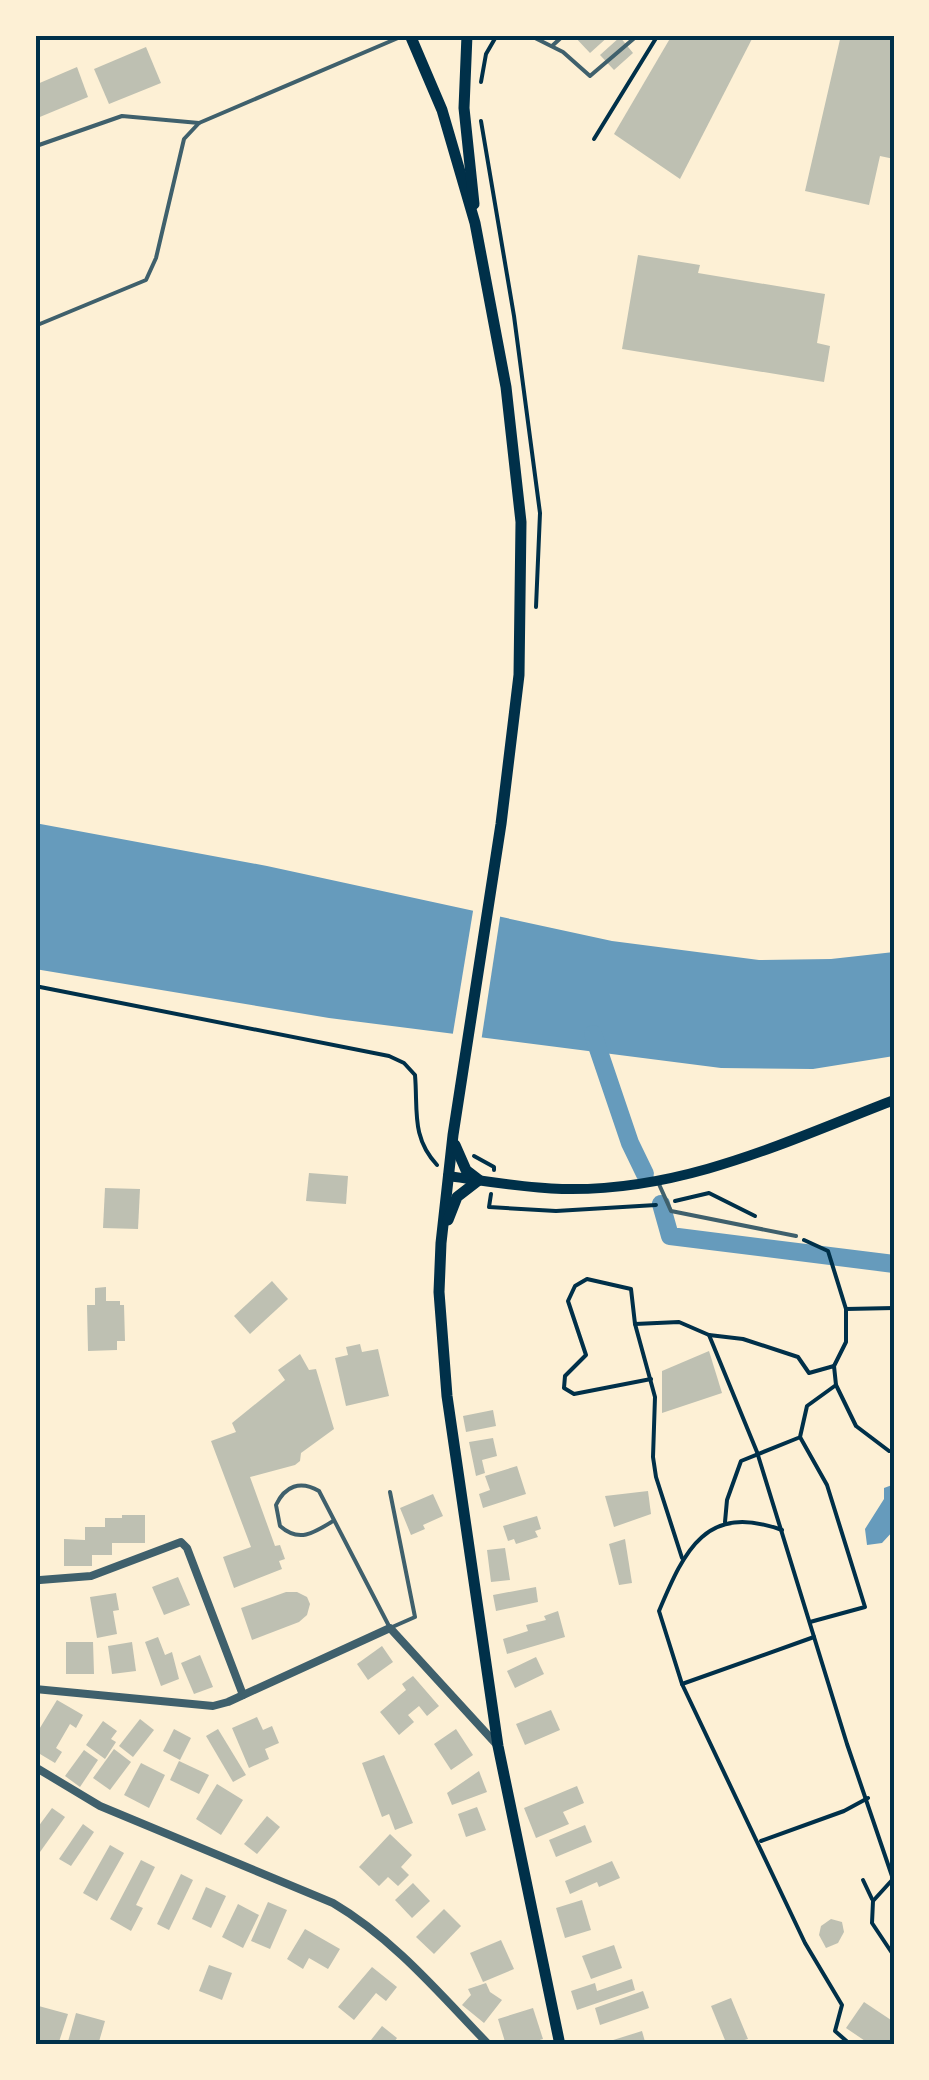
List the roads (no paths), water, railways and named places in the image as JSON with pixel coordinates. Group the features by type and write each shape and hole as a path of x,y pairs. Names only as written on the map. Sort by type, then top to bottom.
{"main road":[{"path":"407,35 442,110 475,223"},
{"path":"467,35 464,108 475,223 506,387 520,522 519,675 501,824 453,1135 440,1243 439,1311 498,1746 560,2045"},
{"path":"448,1176 560,1189 658,1182 767,1152 894,1100"},
{"path":"453,1135 460,1160 479,1180"},
{"path":"440,1243 457,1197 479,1180"}],"street":[{"path":"40,1580 91,1576 181,1542 187,1548 243,1696"},
{"path":"35,1690 198,1706 228,1702 390,1628 498,1746"},
{"path":"35,1767 100,1806 332,1902 363,1920 401,1953 489,2045"}],"lane":[{"path":"35,326 146,280 156,258 184,139 199,122 407,35"},
{"path":"529,35 552,46 590,76 638,35"},
{"path":"552,46 564,35"},
{"path":"39,145 122,116 199,122"},
{"path":"658,1182 671,1212 796,1236"},
{"path":"333,1521 309,1535 298,1536 280,1526 276,1505 288,1488 310,1486 319,1492 390,1628 415,1617 390,1492"}],"water":[{"path":"35,823 267,866 612,941 759,960 831,959 894,952 894,1056 813,1069 721,1068 329,1018 35,969"},
{"path":"892,1485 894,1530 882,1543 867,1545 865,1529 884,1499 884,1488"}],"waterway":[{"path":"593,1034 630,1143 645,1174"},
{"path":"661,1204 670,1236 894,1264"}]}
